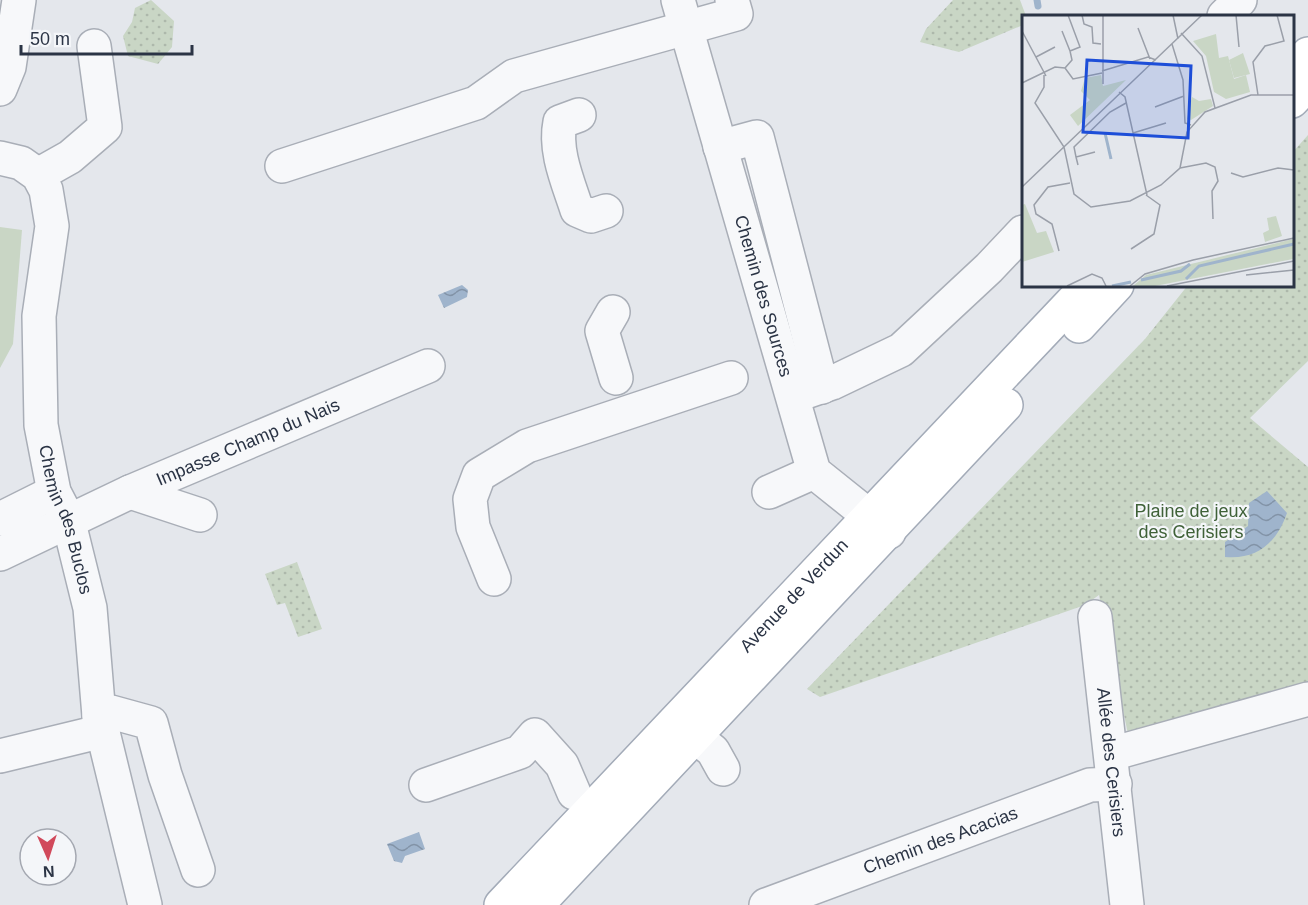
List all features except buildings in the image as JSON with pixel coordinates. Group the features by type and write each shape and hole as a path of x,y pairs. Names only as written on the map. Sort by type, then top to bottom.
{"main road":[{"path":"1293,70 1308,54"},
{"path":"1293,100 1308,84"},
{"name":"Avenue de Verdun","path":"880,524 1087,286"},
{"name":"Avenue de Verdun","path":"501,905 591,811 686,728 880,524 1116,286"},
{"name":"Avenue de Verdun","path":"537,905 591,811"}],"street":[{"path":"0,89 9,67 20,0"},
{"path":"282,166 476,104 513,76 682,14 736,14 732,0"},
{"path":"1225,15 1239,0"},
{"name":"Chemin des Sources","path":"682,14 720,147 807,392 814,472"},
{"path":"0,158 21,163 38,175 70,157 105,127 94,46"},
{"path":"579,115 560,122 557,137 566,175 577,210 591,216 606,212"},
{"name":"Chemin des Buclos","path":"38,175 46,190 52,226 39,316 41,425 90,608 101,724 145,905"},
{"path":"807,392 901,350 989,268 1022,233"},
{"path":"613,312 602,331 616,378"},
{"name":"Impasse Champ du Nais","path":"61,506 130,492 428,366"},
{"path":"494,579 472,527 470,500 479,475 527,446 731,378"},
{"path":"316,413 350,421"},
{"path":"769,492 814,472 880,524"},
{"path":"130,492 200,515"},
{"path":"0,519 61,506"},
{"path":"0,554 61,506"},
{"name":"Allée des Cerisiers","path":"1095,617 1126,905"},
{"name":"Chemin des Acacias","path":"766,905 1090,785 1113,769 1308,699"},
{"path":"0,756 101,724 111,712 151,723 165,775 198,870"},
{"path":"686,728 713,751 723,769"},
{"path":"426,785 528,744 547,779 591,811"}],"green space":[{"path":"151,0 174,21 172,47 158,64 128,56 123,36 132,22 135,8"},
{"path":"953,0 1020,0 1026,15 1022,15 1022,25 959,52 920,42 926,29"},
{"name":"Plaine de jeux des Cerisiers","path":"1308,135 1308,361 1250,418 1308,467 1308,686 1128,734 1099,595 1085,605 820,697 807,689 1145,339 1187,286 1293,286 1293,152"},
{"path":"0,227 22,230 13,344 0,368"},
{"path":"297,562 322,629 298,637 285,603 277,605 265,574"}],"water":[{"path":"462,285 468,290 467,297 444,308 438,295"},
{"path":"1267,491 1287,513 1278,533 1265,547 1256,552 1237,557 1225,557 1225,542 1248,526 1249,503"},
{"path":"419,832 425,849 405,856 402,863 394,861 387,844"}],"waterway":[{"path":"1037,0 1038,6"}]}
